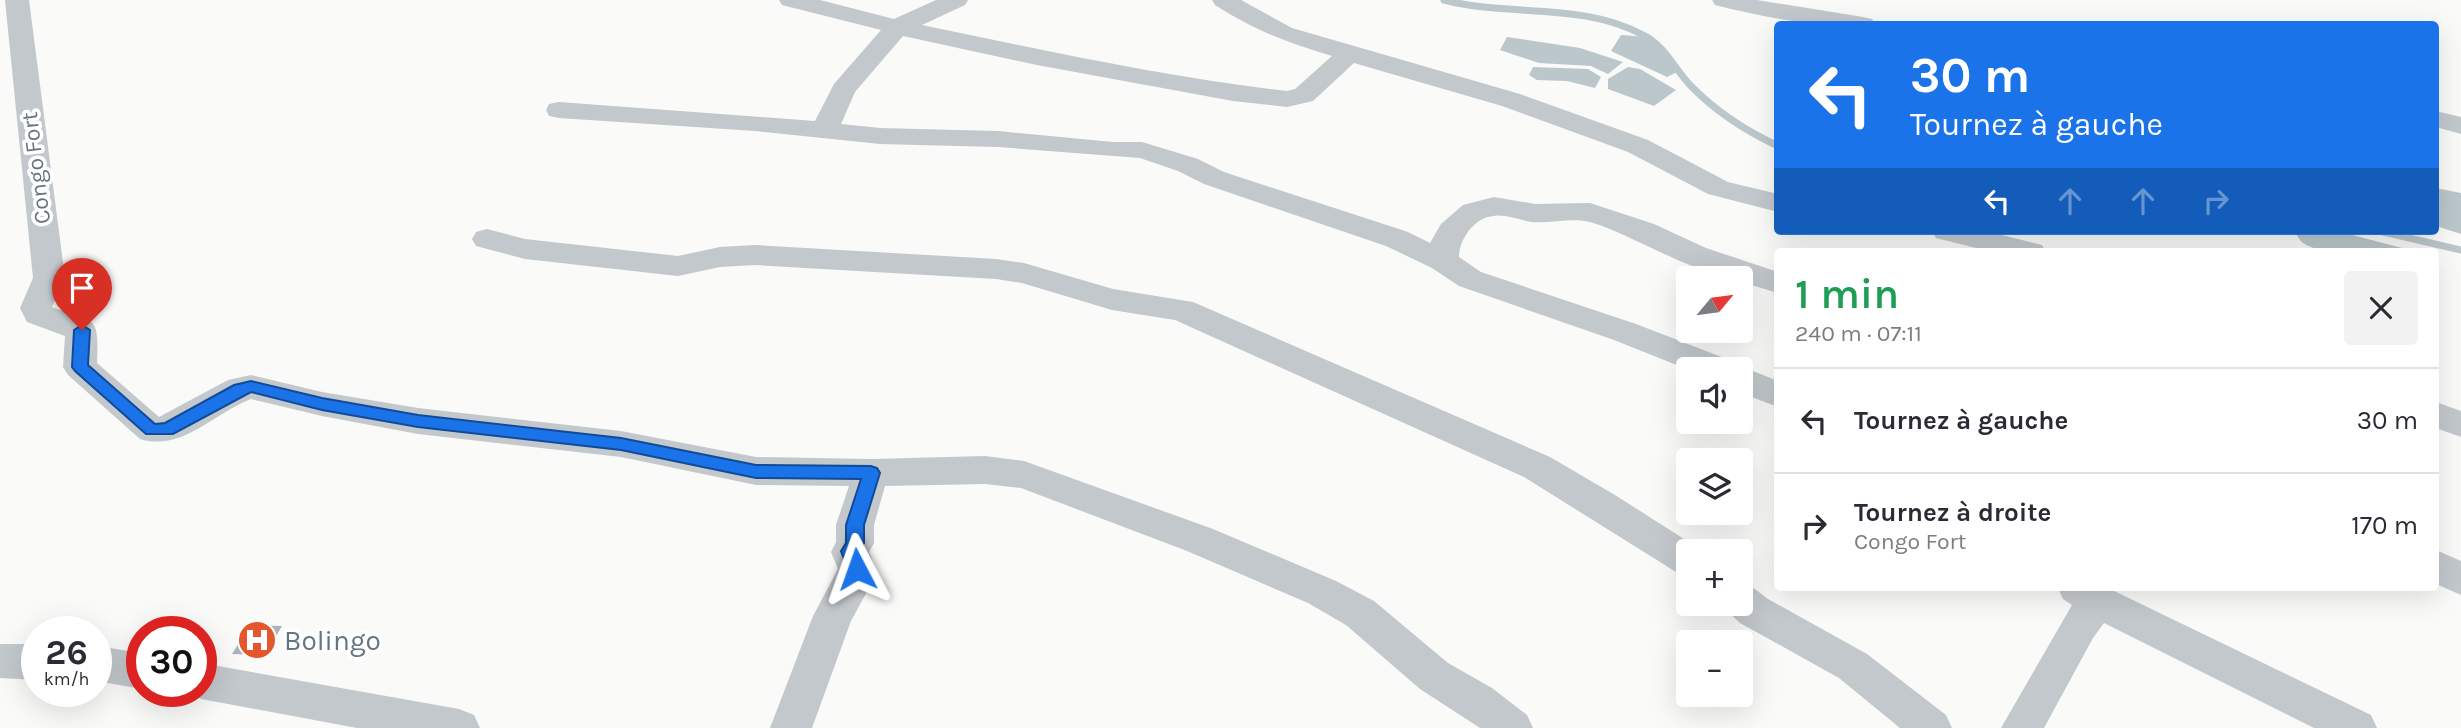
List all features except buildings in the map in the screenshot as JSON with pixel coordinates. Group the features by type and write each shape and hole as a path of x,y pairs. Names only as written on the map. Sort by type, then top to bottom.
{"street":[{"name":"Congo Fort","path":"17,0 49,278 36,308 38,314 82,330 80,367 152,430 167,429 240,389 251,387 322,404 418,421 621,444 756,471 871,473"},
{"path":"791,0 898,27 1146,77 1287,99 1304,95 1349,54"},
{"path":"824,129 843,90 898,27 956,0"},
{"path":"1224,0 1271,28 1349,54 1537,109 1639,146 1718,188 1774,203"},
{"path":"1724,0 1776,13 1848,21"},
{"path":"559,110 824,129 880,136 998,139 1113,150 1142,150 1188,165 1214,178 1397,239 1443,261 1470,279 1688,357"},
{"path":"2439,120 2461,126"},
{"path":"1443,261 1444,244 1452,231 1473,212 1494,206 1535,213 1590,212 1643,231 1695,255 1774,282"},
{"path":"1963,235 2015,248"},
{"path":"487,239 525,249 678,266 720,257 755,255 996,269 1064,283 1111,299 1182,310 1536,467 1676,553"},
{"path":"1753,384 1774,393"},
{"path":"2439,416 2461,424"},
{"path":"791,728 833,616 857,569 850,551 855,543 855,525 871,473 985,470 1024,475 1200,540 1322,592 1360,613 1434,676 1478,701 1512,728"},
{"path":"2439,568 2461,579"},
{"path":"2022,728 2080,626 2088,595 2356,728"},
{"path":"1753,610 1853,667 1931,728"},
{"path":"0,661 21,662"},
{"path":"217,684 459,728"}],"shaded area":[{"path":"1621,35 1650,39 1657,43 1670,54 1679,71 1667,77 1611,51"},
{"path":"1507,37 1580,48 1623,62 1608,74 1591,66 1539,63 1500,50"},
{"path":"1533,67 1588,69 1601,77 1595,88 1567,81 1537,80 1529,75"},
{"path":"1628,67 1640,69 1676,90 1654,106 1608,89 1608,79"},
{"path":"2439,189 2461,193 2461,234 2439,227"},
{"path":"2298,235 2352,235 2402,248 2314,248 2300,241"}],"waterway":[{"path":"1444,0 1596,18 1643,35 1657,45 1690,85 1720,112 1774,144"},
{"path":"2396,235 2461,250"}],"place":[{"name":"Bolingo","path":"257,640"}],"route":[{"path":"82,330 78,363 80,367 152,430 167,429 240,389 251,387 322,404 418,421 621,444 756,471 871,473 855,525 855,543 850,551 857,569"}]}
